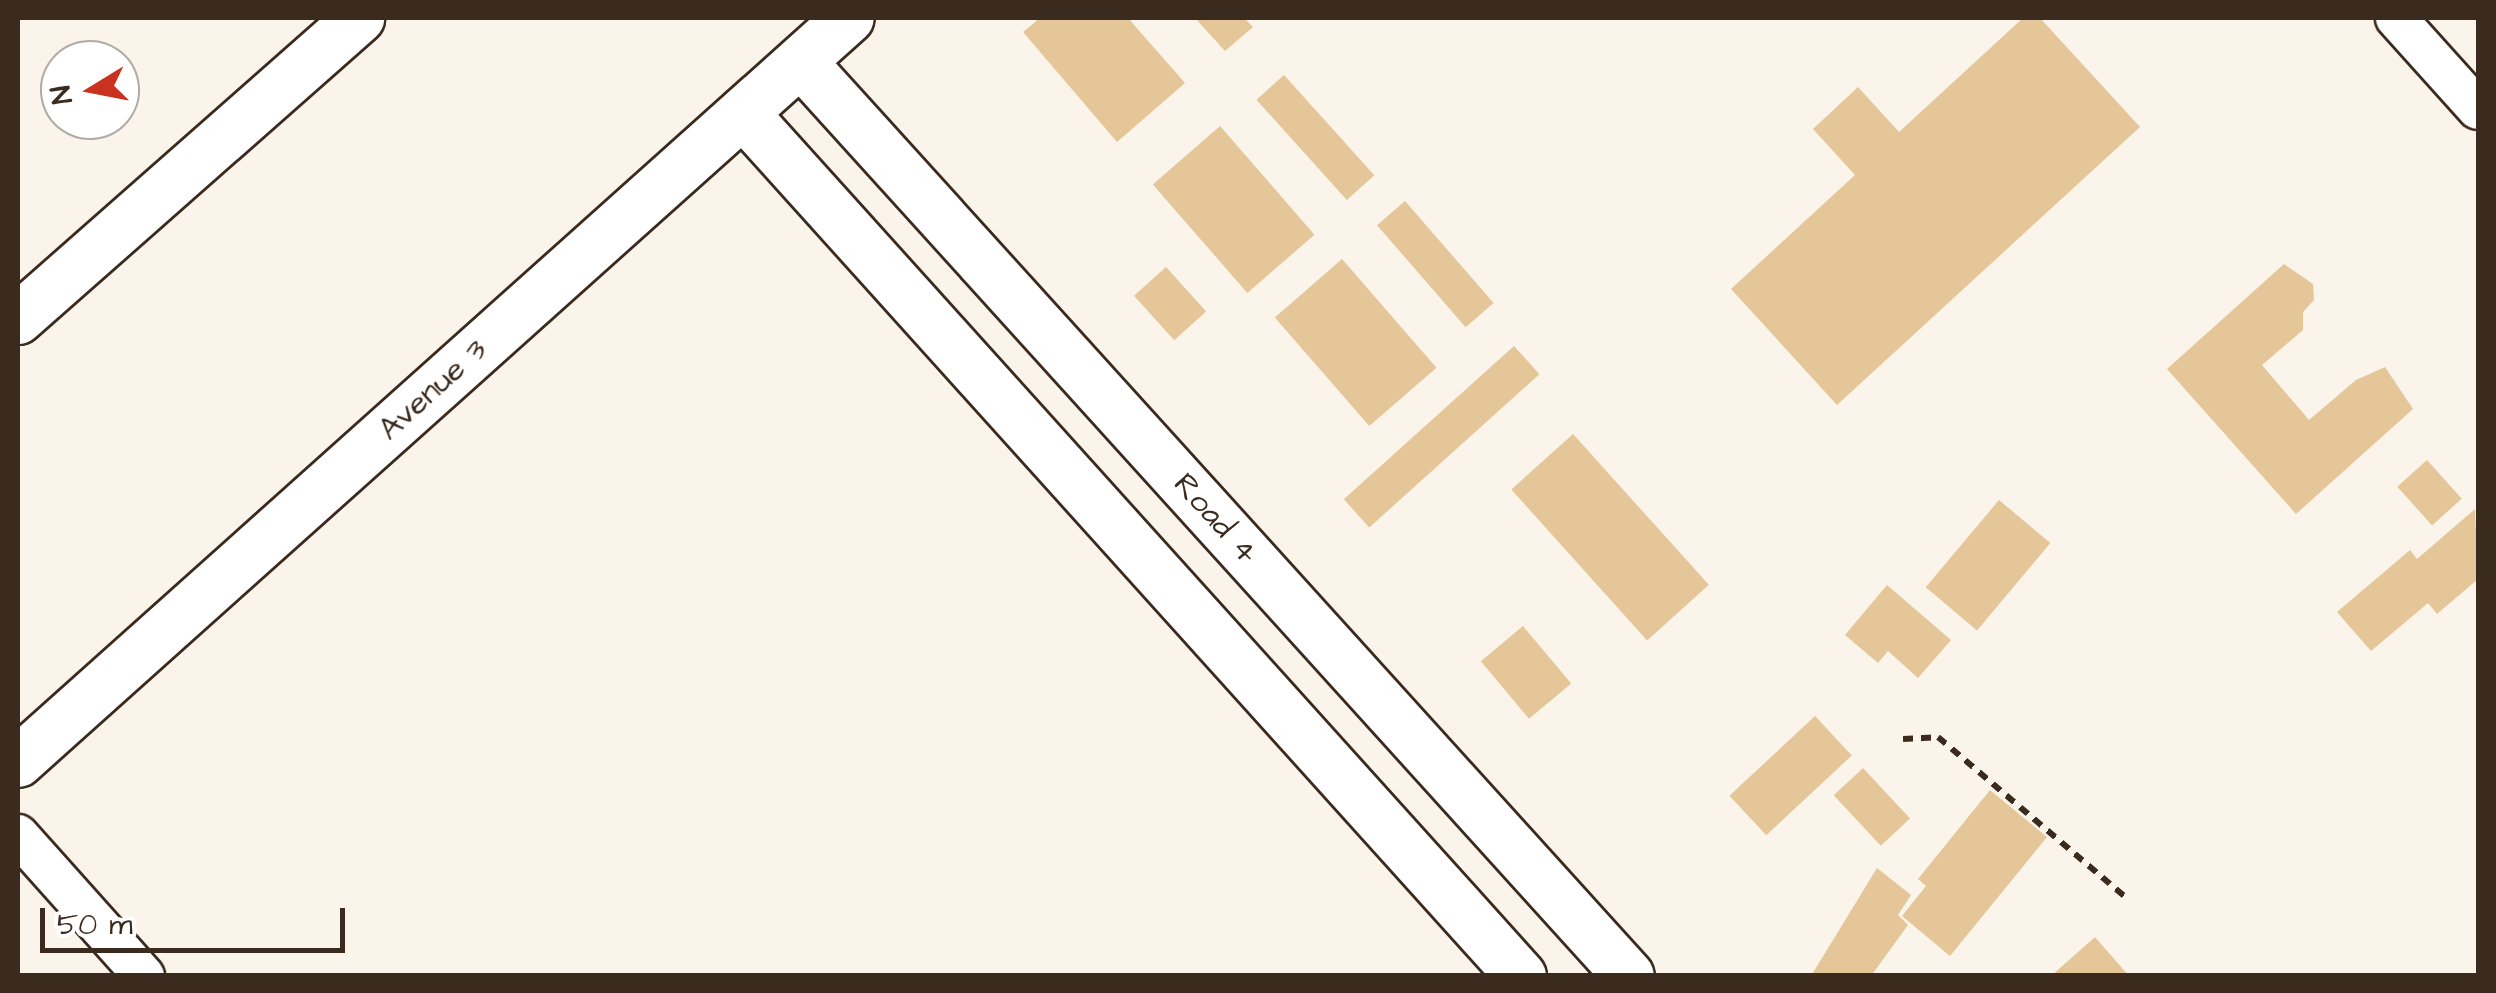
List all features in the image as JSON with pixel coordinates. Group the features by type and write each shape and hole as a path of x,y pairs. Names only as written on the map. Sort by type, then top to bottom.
{"street":[{"path":"18,319 359,18"},
{"name":"Avenue 3","path":"18,762 849,18"},
{"path":"2396,18 2478,109"},
{"name":"Road 4","path":"801,62 1629,976"},
{"path":"743,113 1521,976"},
{"path":"18,835 144,976"}],"path":[{"path":"1903,740 1938,737 2129,900"}],"building":[{"path":"1040,18 1128,18 1185,83 1117,142 1023,32"},
{"path":"1195,18 1244,18 1253,27 1225,51"},
{"path":"2023,18 2040,18 2140,127 1837,405 1731,289 1855,175 1813,129 1858,87 1899,132"},
{"path":"1284,75 1374,175 1347,200 1257,100"},
{"path":"1220,126 1314,235 1247,293 1153,184"},
{"path":"1405,201 1494,303 1466,327 1377,225"},
{"path":"1342,259 1436,368 1369,426 1275,317"},
{"path":"2284,264 2313,284 2314,300 2303,312 2303,330 2262,365 2309,420 2356,380 2385,367 2413,409 2296,514 2167,369"},
{"path":"1166,267 1206,312 1174,340 1134,296"},
{"path":"1514,346 1539,374 1369,527 1344,499"},
{"path":"1573,434 1709,585 1647,640 1511,490"},
{"path":"2427,460 2462,499 2432,525 2397,487"},
{"path":"1999,500 2050,543 1977,630 1926,587"},
{"path":"2475,509 2478,579 2437,614 2428,603 2371,651 2337,612 2410,550 2417,559"},
{"path":"1887,585 1951,640 1918,678 1888,651 1878,663 1845,635"},
{"path":"1523,626 1571,683 1529,719 1481,661"},
{"path":"1815,716 1852,755 1766,835 1729,796"},
{"path":"1863,768 1910,818 1881,846 1834,795"},
{"path":"1990,790 2047,837 1950,956 1902,916 1926,886 1918,879"},
{"path":"1877,868 1911,895 1898,915 1908,925 1871,976 1811,976"},
{"path":"2095,937 2129,976 2051,976"}]}
